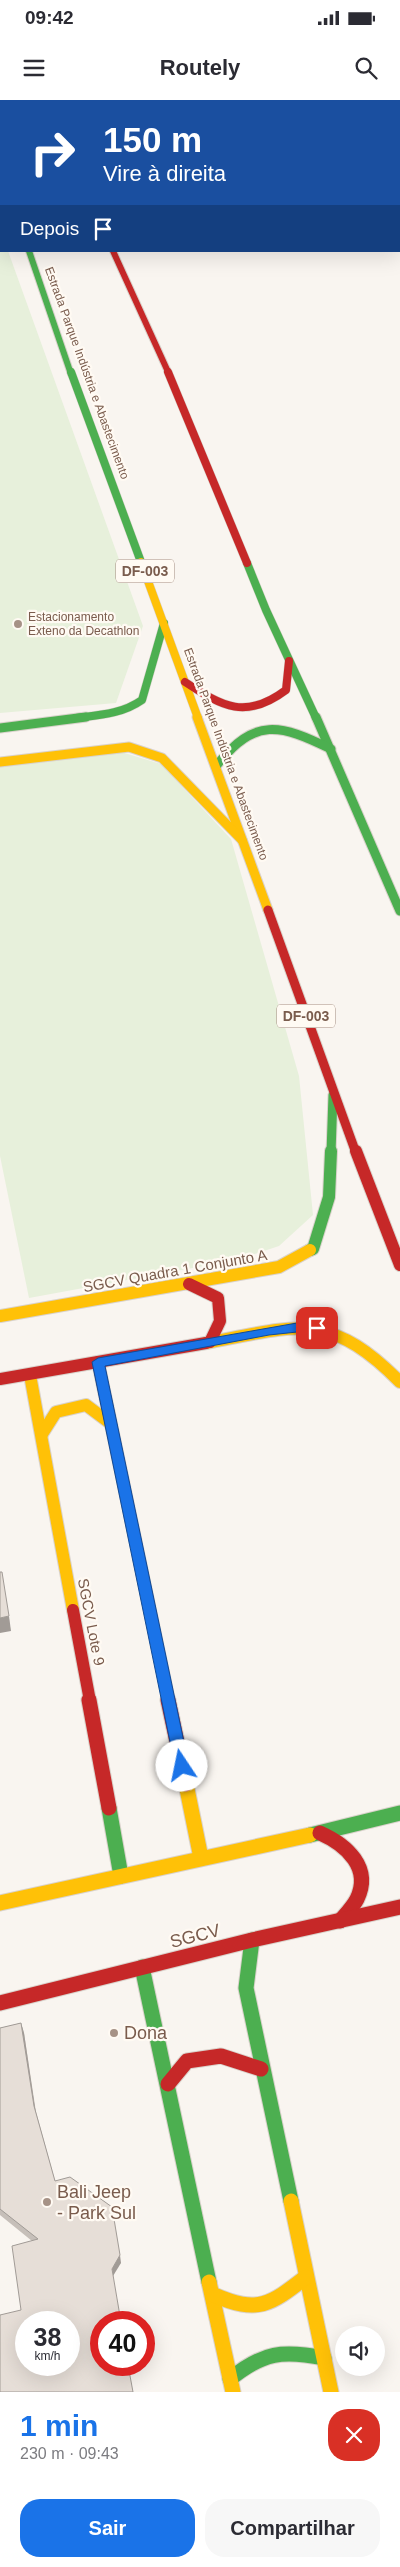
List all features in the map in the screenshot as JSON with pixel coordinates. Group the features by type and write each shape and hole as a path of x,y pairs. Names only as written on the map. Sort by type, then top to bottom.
{"main road":[{"name":"Estrada Parque Indústria e Abastecimento","path":"29,252 59,342 217,765 242,840 264,894 333,1092 400,1264"},
{"path":"113,252 192,427 290,661 331,749 400,911"},
{"path":"0,728 58,725 130,708 142,700 164,623"},
{"path":"185,682 226,707 261,706 275,701 286,690 290,661"},
{"path":"217,765 241,739 265,729 283,729 299,734 331,749"},
{"path":"0,762 65,750 129,747 162,758 242,840"},
{"name":"SGCV Quadra 1 Conjunto A","path":"0,1316 279,1267 313,1249 329,1197 333,1092"},
{"path":"381,1214 400,1232"},
{"path":"189,1284 218,1298 222,1312 220,1325 210,1342"},
{"path":"0,1379 297,1327 317,1328 341,1336 364,1348 400,1382"},
{"path":"98,1362 201,1858"},
{"name":"SGCV Lote 9","path":"30,1375 89,1690 121,1876"},
{"path":"42,1434 56,1412 86,1405 110,1423"},
{"path":"0,1903 320,1833 400,1813"},
{"path":"320,1833 336,1838 351,1850 359,1862 362,1881 357,1898 340,1921"},
{"name":"SGCV","path":"0,2003 252,1940 400,1907"},
{"path":"252,1940 246,1988 261,2069 331,2392"},
{"path":"142,1967 214,2295 232,2392"},
{"path":"168,2084 187,2061 221,2056 261,2069"},
{"path":"214,2295 246,2308 263,2306 280,2298 306,2277"},
{"path":"230,2379 247,2364 270,2352 289,2351 324,2358"}],"green space":[{"path":"0,252 8,252 143,626 116,703 0,713"},
{"path":"118,751 161,764 231,839 299,1076 313,1215 279,1246 236,1260 29,1298 0,1156 0,765"}],"building":[{"path":"0,1572 2,1572 9,1616 0,1618"},
{"name":"Bali Jeep - Park Sul","path":"21,2023 34,2106 55,2181 70,2177 112,2207 120,2255 112,2269 119,2311 90,2311 90,2376 130,2376 133,2392 0,2392 0,2315 15,2311 15,2376 80,2376 80,2311 17,2311 21,2310 12,2246 38,2239 0,2209 0,2028"}],"traffic: fast":[{"path":"29,252 59,341 141,562"},
{"path":"247,563 266,610 331,749 400,911"},
{"path":"0,728 114,713 130,708 142,700 164,623"},
{"path":"217,765 240,740 254,732 265,729 277,729 299,734 331,749"},
{"path":"310,1250 313,1249 329,1197 333,1095"},
{"path":"109,1808 121,1876"},
{"path":"310,1835 400,1813"},
{"path":"252,1940 246,1988 291,2201"},
{"path":"142,1967 209,2282"},
{"path":"230,2379 253,2362 274,2354 296,2353 324,2358"}],"traffic: slow":[{"path":"141,562 268,910"},
{"path":"0,762 129,747 162,758 242,840"},
{"path":"0,1316 279,1267 310,1250"},
{"path":"206,1343 275,1329 297,1327 327,1331 367,1352 400,1382"},
{"path":"30,1375 73,1610"},
{"path":"42,1434 56,1412 86,1405 110,1423"},
{"path":"186,1784 201,1858"},
{"path":"0,1903 310,1835"},
{"path":"291,2201 331,2392"},
{"path":"214,2295 243,2306 263,2306 282,2296 306,2277"},
{"path":"209,2282 233,2392"}],"traffic: jam":[{"path":"113,252 165,364 247,563"},
{"path":"185,682 223,704 247,708 260,706 286,690 289,661"},
{"path":"268,910 333,1092 400,1265"},
{"path":"189,1284 218,1298 220,1321 210,1342"},
{"path":"0,1379 206,1343"},
{"path":"98,1362 186,1784"},
{"path":"73,1610 109,1808"},
{"path":"320,1833 340,1843 355,1858 360,1867 362,1877 361,1888 357,1899 340,1921"},
{"path":"0,2003 252,1940 400,1907"},
{"path":"168,2084 187,2061 221,2056 261,2069"}],"place":[{"name":"Estacionamento Exteno da Decathlon","path":"18,624"},
{"name":"Dona","path":"114,2033"},
{"name":"Bali Jeep - Park Sul","path":"47,2202"}],"route":[{"path":"182,1766 98,1362 269,1331 297,1327 317,1328"}]}
